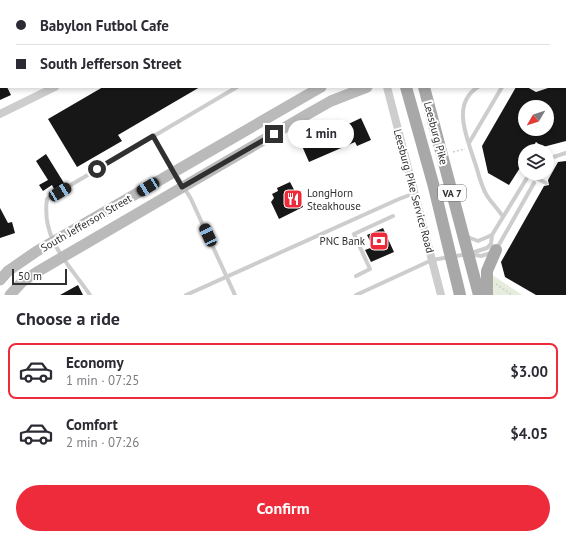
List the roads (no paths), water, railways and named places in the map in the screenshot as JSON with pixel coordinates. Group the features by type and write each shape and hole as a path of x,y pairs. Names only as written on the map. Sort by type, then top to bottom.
{"main road":[{"name":"Leesburg Pike","path":"406,88 452,257 460,295"},
{"name":"Leesburg Pike","path":"424,88 479,295"},
{"path":"487,295 487,272 496,250"}],"street":[{"path":"0,114 33,95 52,88"},
{"name":"South Jefferson Street","path":"10,295 22,282 62,257 331,101 364,88"},
{"name":"Leesburg Pike Service Road","path":"387,88 441,295"},
{"name":"South Jefferson Street","path":"0,280 20,262 308,90"}],"lane":[{"path":"90,295 62,257 48,231 45,212 47,199 235,88"},
{"path":"476,88 472,90 466,101 463,114 464,129 485,194 503,217"},
{"path":"469,143 501,88"},
{"path":"153,136 182,187 191,199 235,295"},
{"path":"554,157 566,153"},
{"path":"356,295 432,260 468,254 487,248 491,244 492,235 526,180"},
{"path":"541,180 546,183"},
{"path":"468,254 481,256 496,250 534,183"},
{"path":"186,295 415,193"},
{"path":"356,276 370,269 354,234 393,216"},
{"path":"463,236 478,241 492,235"}],"place":[{"name":"LongHorn Steakhouse","path":"293,199"},
{"name":"PNC Bank","path":"379,241"}]}
